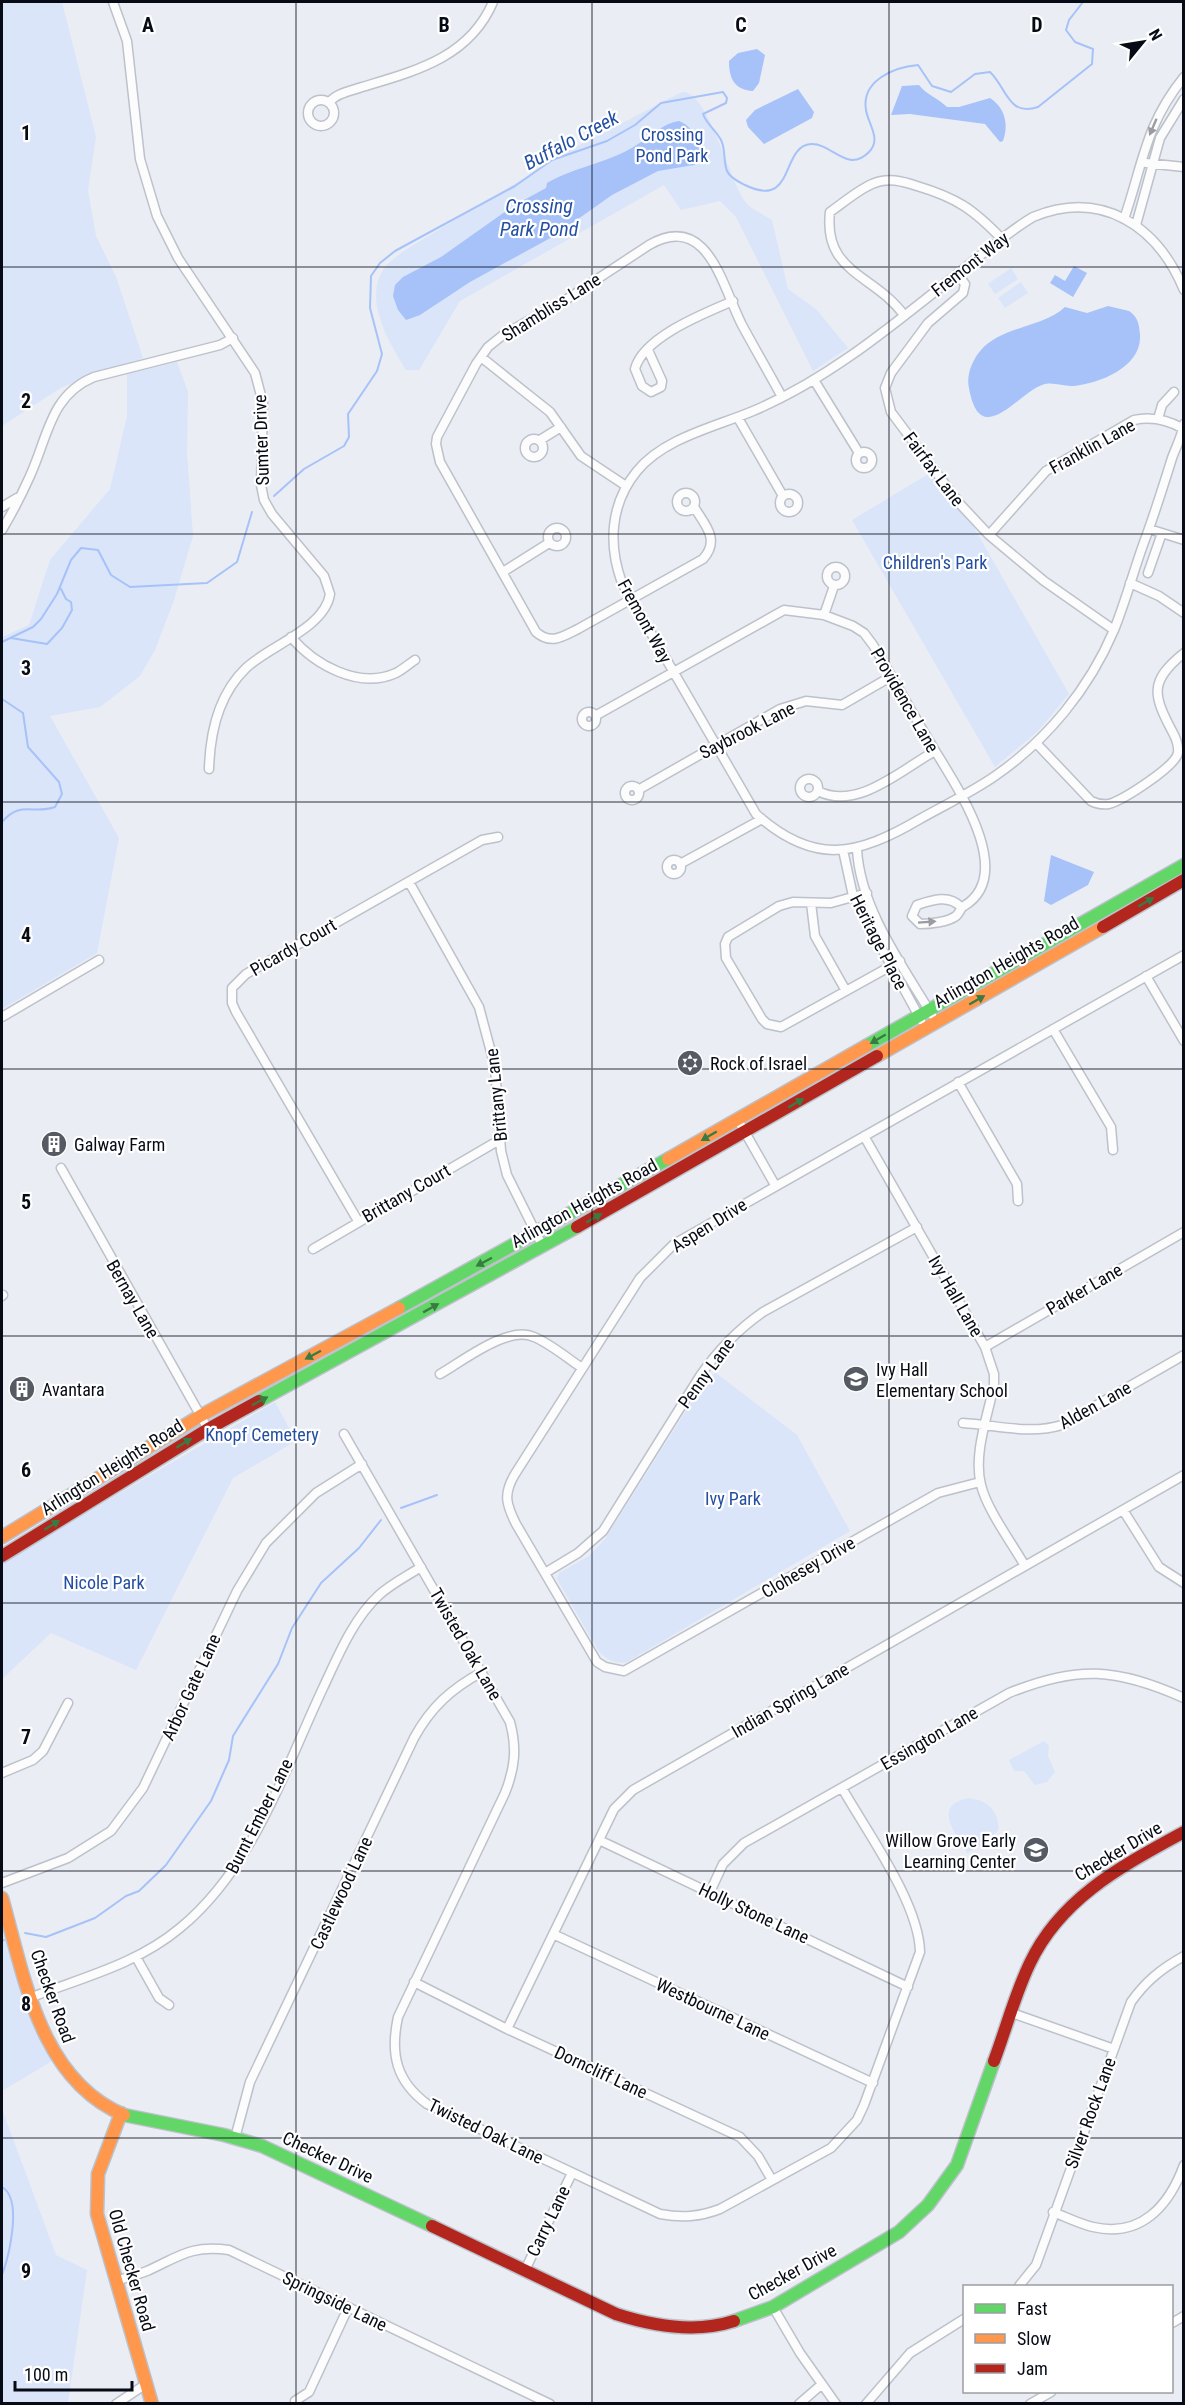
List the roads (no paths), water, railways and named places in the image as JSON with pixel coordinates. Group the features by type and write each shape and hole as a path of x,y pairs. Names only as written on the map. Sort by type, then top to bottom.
{"main road":[{"name":"Arlington Heights Road","path":"2,1537 200,1416 536,1234 1184,865"},
{"name":"Arlington Heights Road","path":"2,1556 208,1429 543,1247 1184,880"},
{"path":"640,1192 676,1160 676,1155"},
{"name":"Checker Drive","path":"121,2113 235,2138 286,2155 616,2314 644,2323 688,2327 730,2322 773,2307 899,2232 928,2205 957,2165 1012,2013 1044,1936 1067,1906 1098,1881 1184,1832"},
{"name":"Checker Road","path":"2,1898 48,2042 64,2069 88,2094 121,2113"},
{"name":"Old Checker Road","path":"121,2113 97,2168 94,2197 115,2281 152,2403"}],"street":[{"name":"Sumter Drive","path":"113,2 127,40 140,159 157,216 178,258 255,373 261,392 261,485 267,507 318,568 329,587 329,601 321,614 255,660 229,689 214,723 209,769"},
{"path":"329,103 340,94 412,72 454,52 470,37 493,2"},
{"path":"1124,219 1140,161 1165,100 1184,77"},
{"path":"1136,225 1151,165 1175,111 1184,99"},
{"path":"1165,100 1175,111"},
{"path":"1140,161 1151,165 1184,167"},
{"path":"904,315 887,295 839,258 830,240 830,212 872,184 892,179 949,196 983,220 1002,239"},
{"name":"Fremont Way","path":"1183,427 1114,630 1083,687 1064,714 1036,743 994,777 878,842 857,849 820,849 804,844 785,835 762,819 740,789 622,583 613,549 616,514 626,486 638,470 656,454 690,436 738,418 814,380 1033,217 1053,209 1087,206 1124,219 1136,225 1163,251 1182,280 1184,290"},
{"name":"Shambliss Lane","path":"632,599 579,629 552,640 536,632 440,462 436,444 443,423 481,357 503,335 567,299 662,237 676,235 689,238 700,245 710,256 741,322 782,397"},
{"name":"Fairfax Lane","path":"957,274 965,284 963,293 928,323 891,373 885,388 891,412 960,504 989,535 1044,581 1114,630"},
{"path":"648,350 662,381 661,387 651,392 642,386 635,369 648,350 676,328 732,301"},
{"path":"2,530 30,477 59,404 75,387 94,377 220,345 233,338"},
{"path":"481,357 550,412 581,456 626,486"},
{"path":"814,380 859,453"},
{"path":"1158,419 1162,405 1174,392"},
{"name":"Franklin Lane","path":"989,535 1034,482 1059,462 1134,420 1148,417 1183,427"},
{"path":"738,418 783,496"},
{"path":"540,440 561,426"},
{"path":"2,507 20,496"},
{"path":"632,599 703,559 711,551 711,534 694,507"},
{"path":"1149,529 1184,540"},
{"path":"1148,573 1162,533"},
{"path":"503,572 549,543"},
{"path":"1130,583 1159,596 1184,613"},
{"path":"824,615 834,586"},
{"name":"Providence Lane","path":"595,716 784,610 824,615 864,633 892,676 961,796 980,836 984,868 978,895 961,907 951,919 924,924 916,923 912,916 917,905 944,899 952,900 961,907"},
{"path":"291,637 312,658 332,669 366,678 395,674 415,660"},
{"path":"1036,743 1091,801 1104,805 1120,799 1167,768 1177,757 1177,742 1159,707 1156,690 1159,680 1171,663 1184,653"},
{"name":"Saybrook Lane","path":"638,790 793,703 806,701 842,705 892,676"},
{"path":"818,791 831,798 855,796 935,751"},
{"path":"680,864 762,819"},
{"name":"Picardy Court","path":"358,1221 236,1012 232,1003 232,988 246,974 482,840 498,837"},
{"name":"Heritage Place","path":"857,849 858,864 867,893 924,1013"},
{"name":"Heritage Place","path":"843,850 853,896 890,966 932,1026"},
{"name":"Brittany Lane","path":"410,882 479,1007 495,1066 501,1139 507,1174 543,1247"},
{"path":"867,893 831,903 793,902 779,906 733,932 725,944 726,958 762,1019 773,1027 791,1023 900,960"},
{"path":"811,903 815,936 846,991"},
{"name":"Aspen Drive","path":"640,1662 624,1671 605,1667 597,1662 512,1515 505,1495 515,1474 640,1278 674,1244 1184,955"},
{"path":"2,1017 99,960"},
{"path":"1146,976 1184,1041"},
{"path":"1053,1029 1111,1127 1113,1150"},
{"path":"958,1082 1017,1184 1018,1201"},
{"path":"738,1120 775,1185"},
{"name":"Ivy Hall Lane","path":"864,1136 985,1347 994,1374 980,1455 980,1482 1025,1566"},
{"name":"Brittany Court","path":"312,1249 501,1139"},
{"name":"Bernay Lane","path":"61,1168 208,1429"},
{"name":"Penny Lane","path":"545,1573 578,1553 603,1531 700,1376 733,1335 763,1312 917,1227"},
{"name":"Parker Lane","path":"985,1347 1184,1232"},
{"path":"440,1374 503,1338 523,1334 535,1337 582,1368"},
{"name":"Alden Lane","path":"963,1423 1031,1431 1062,1425 1184,1355"},
{"name":"Twisted Oak Lane","path":"344,1434 510,1722 515,1753 513,1772 398,2017 393,2051 396,2067 413,2094 427,2104 660,2214 680,2218 703,2216 720,2209 831,2148 844,2137 857,2120 873,2083 920,1952 915,1918 842,1788"},
{"name":"Arbor Gate Lane","path":"2,1883 68,1858 111,1831 143,1788 249,1568 266,1543 316,1493 362,1464"},
{"name":"Indian Spring Lane","path":"507,2029 614,1809 633,1790 1184,1475"},
{"name":"Clohesey Drive","path":"640,1662 938,1493 980,1482"},
{"path":"1123,1510 1159,1567 1184,1583"},
{"name":"Burnt Ember Lane","path":"32,1997 104,1972 136,1957 179,1929 222,1886 250,1844 351,1631 380,1594 421,1567"},
{"name":"Castlewood Lane","path":"235,2138 250,2082 414,1738 425,1719 444,1697 482,1672"},
{"name":"Essington Lane","path":"710,1892 723,1864 744,1843 1009,1693 1034,1682 1069,1673 1125,1675 1184,1698"},
{"path":"2,1773 33,1760 43,1751 68,1703"},
{"name":"Holly Stone Lane","path":"599,1840 908,1987"},
{"name":"Westbourne Lane","path":"553,1934 873,2083"},
{"name":"Silver Rock Lane","path":"1020,2285 1036,2265 1053,2212 1131,2002 1143,1984 1160,1969 1184,1956"},
{"path":"136,1957 159,1998 169,2005"},
{"name":"Dorncliff Lane","path":"414,1982 507,2029 740,2137 758,2156 772,2180"},
{"path":"1012,2013 1114,2049"},
{"path":"1053,2212 1092,2227 1122,2228 1135,2224 1158,2211 1168,2200 1184,2165"},
{"name":"Carry Lane","path":"525,2270 572,2173"},
{"name":"Springside Lane","path":"115,2281 147,2271 187,2251 208,2248 235,2253 550,2403"},
{"path":"773,2307 821,2385 836,2403"},
{"path":"295,2401 309,2392 348,2308"},
{"path":"866,2403 910,2354 963,2320"},
{"path":"116,2403 146,2384"},
{"path":"799,2403 821,2385"},
{"path":"1030,2403 1048,2393"}],"water":[{"path":"757,49 765,55 759,83 753,91 747,90 737,86 734,82 730,73 729,61 738,53"},
{"path":"919,85 947,107 959,107 990,98 999,107 1004,117 1006,129 1003,141 1000,142 985,124 910,114 891,115 902,86"},
{"path":"798,89 814,112 812,118 764,144 748,127 746,120 755,110"},
{"name":"Crossing Park Pond","path":"679,121 689,127 697,137 702,155 701,161 694,165 658,171 612,195 554,236 470,282 420,315 406,320 398,310 393,296 395,285 403,277 441,257 513,206 546,188 547,183 570,172 616,156 663,127"},
{"path":"1074,266 1087,273 1073,297 1050,283 1055,275 1065,281"},
{"path":"1108,306 1129,311 1138,321 1139,327 1139,346 1134,356 1118,371 1084,384 1042,385 1001,413 991,417 982,415 974,406 968,383 969,373 978,354 990,342 1011,331 1056,314 1065,307 1087,313"},
{"path":"1051,855 1094,872 1088,885 1051,905 1044,901"}],"waterway":[{"name":"Buffalo Creek","path":"274,496 304,469 344,446 349,437 348,414 377,371 382,354 370,308 371,276 380,263 395,251 515,186 552,160 607,141 635,125 661,103 723,92 727,98 726,103 703,114 721,140 728,173 740,183 761,190 772,189 780,184 801,147 811,144 819,145 840,156 854,160 869,152 874,142 866,110 869,91 882,77 909,66 918,65 932,86 951,92 975,74 990,72 1014,105 1028,109 1038,107 1092,64 1093,49 1075,42 1066,30 1069,20 1083,2"},
{"name":"Buffalo Creek","path":"2,642 33,627 41,619 57,594 71,560 81,548 98,550 111,575 130,587 207,583 237,562 252,512"},
{"path":"11,638 47,644 62,628 72,610 71,602 66,599 61,589"},
{"name":"Buffalo Creek","path":"2,699 23,713 28,747 59,782 62,794 55,807 21,810 9,815 2,822"},
{"path":"401,1508 437,1495"},
{"path":"25,1933 46,1937 95,1918 126,1896 139,1891 166,1865 211,1801 229,1760 233,1736 278,1664 292,1628 321,1583 359,1548 381,1520"},
{"name":"Buffalo Creek","path":"2,2187 8,2193 12,2203 13,2215 11,2242 2,2275"}],"place":[{"name":"Rock of Israel","path":"690,1063"},
{"name":"Galway Farm","path":"54,1144"},
{"name":"Ivy Hall Elementary School","path":"856,1379"},
{"name":"Avantara","path":"22,1389"},
{"name":"Willow Grove Early Learning Center","path":"1036,1850"}],"park label":[{"name":"Crossing Pond Park","path":"672,144"},
{"name":"Children's Park","path":"935,562"},
{"name":"Knopf Cemetery","path":"262,1434"},
{"name":"Ivy Park","path":"733,1498"},
{"name":"Nicole Park","path":"104,1582"}]}
